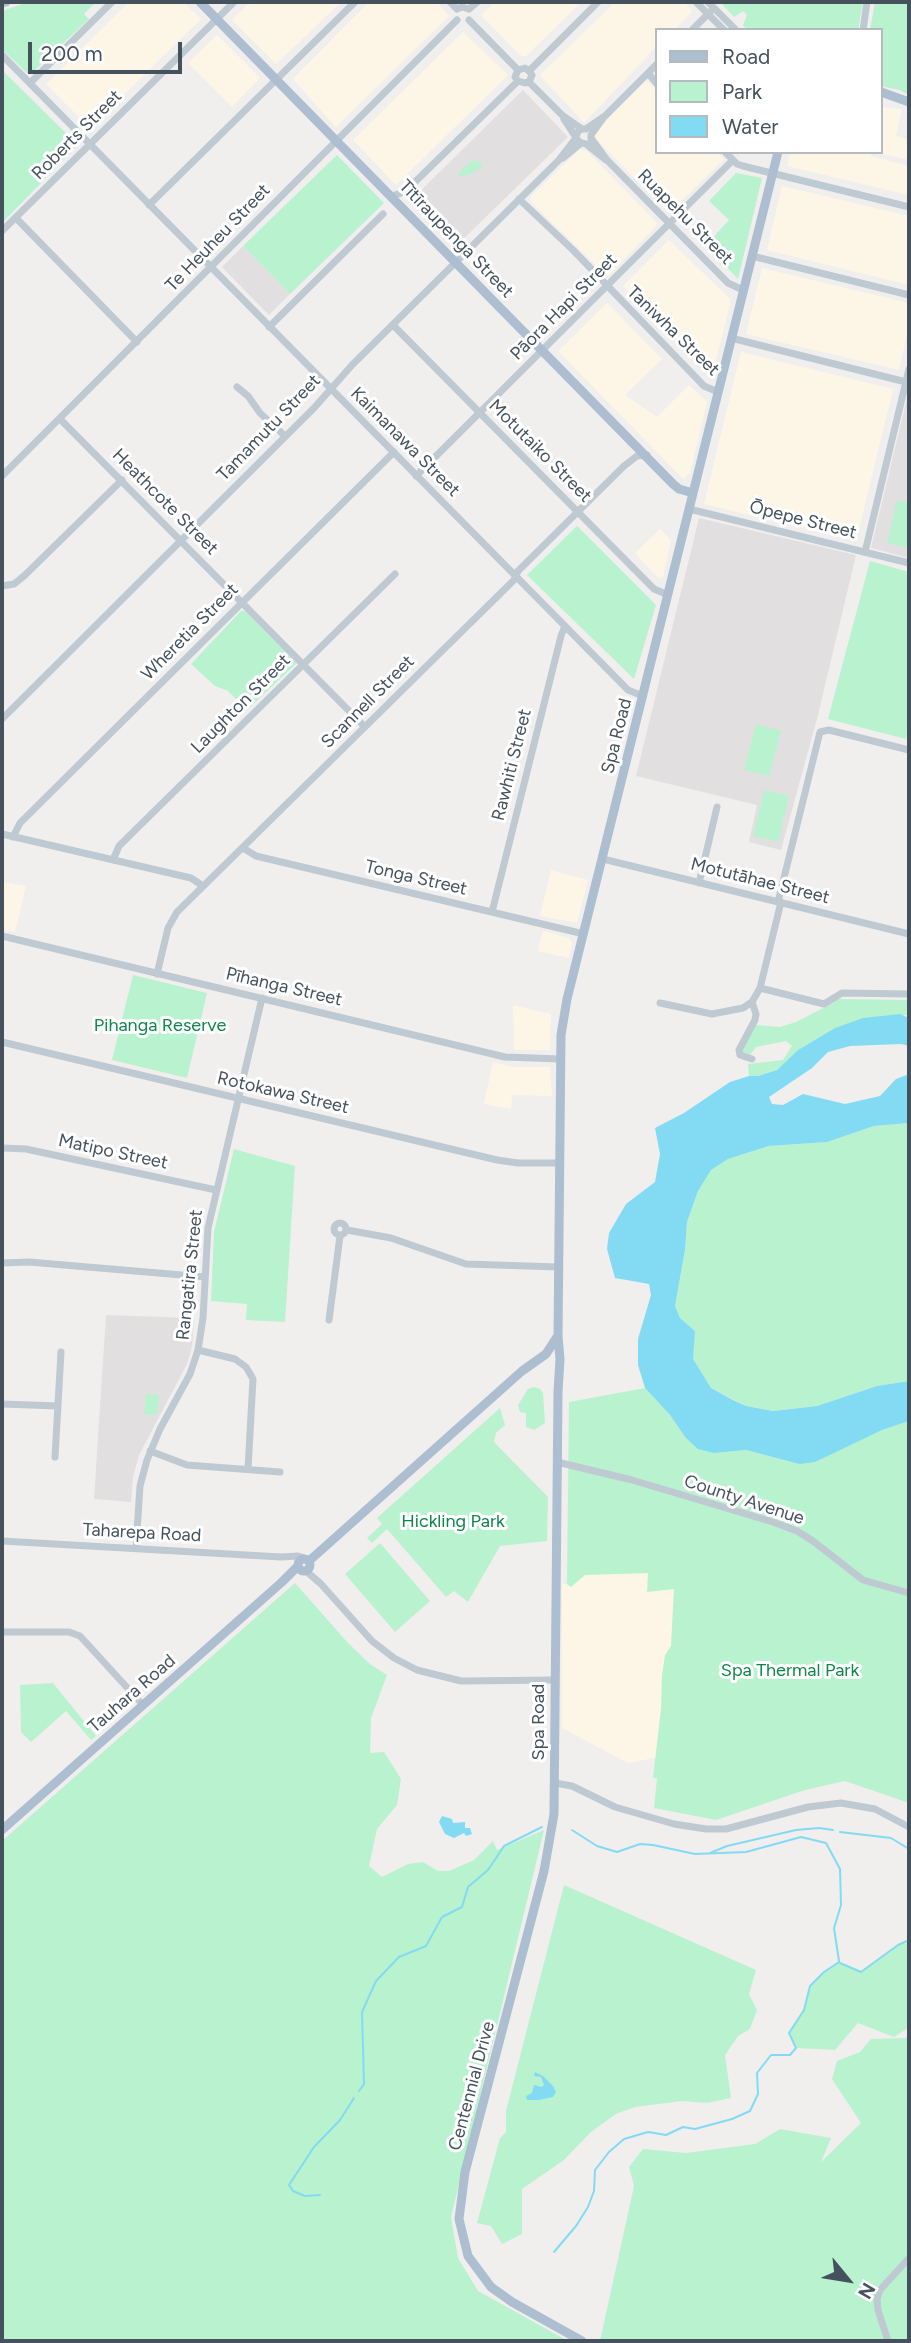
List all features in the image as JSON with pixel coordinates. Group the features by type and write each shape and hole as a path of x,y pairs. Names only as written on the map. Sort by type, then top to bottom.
{"main road":[{"name":"Tītīraupenga Street","path":"200,2 675,486 693,493"},
{"path":"883,93 909,102"},
{"name":"Spa Road","path":"555,1783 560,1059 564,1018 777,154"},
{"path":"558,1336 546,1354 559,1374"},
{"name":"Tauhara Road","path":"2,1830 523,1371 546,1354"},
{"name":"Centennial Drive","path":"555,1783 553,1823 546,1861 465,2172 459,2219 468,2256 491,2287 512,2302 582,2341"}],"street":[{"path":"30,83 112,2"},
{"name":"Roberts Street","path":"2,231 233,2"},
{"path":"149,205 355,2"},
{"path":"450,2 457,9"},
{"path":"469,9 477,2"},
{"path":"529,71 598,2"},
{"path":"696,2 710,8 734,28"},
{"path":"863,28 867,2"},
{"path":"694,28 710,8"},
{"path":"710,8 722,28"},
{"path":"457,9 469,9"},
{"path":"457,9 457,20 462,23 469,20"},
{"path":"469,9 469,20"},
{"name":"Te Heuheu Street","path":"2,476 457,20"},
{"path":"469,20 518,70"},
{"name":"Kaimanawa Street","path":"2,55 628,690 643,696"},
{"name":"Tamamutu Street","path":"2,719 519,199 656,65"},
{"path":"525,68 529,71 532,75 529,82 518,81 515,75 518,70 525,68"},
{"path":"648,73 656,82"},
{"path":"392,196 401,193 416,181 518,81"},
{"name":"Ruapehu Street","path":"529,82 728,283 743,290"},
{"path":"727,154 743,166 909,207"},
{"name":"Pāora Hapi Street","path":"416,475 733,160"},
{"path":"403,207 406,195 416,181"},
{"name":"Taniwha Street","path":"519,199 704,386 718,392"},
{"path":"269,327 383,214"},
{"path":"16,218 137,342"},
{"path":"752,256 909,295"},
{"name":"Motutaiko Street","path":"393,325 654,589 668,595"},
{"path":"732,338 906,382"},
{"path":"865,552 909,369"},
{"path":"237,387 285,436"},
{"name":"Heathcote Street","path":"60,419 365,727"},
{"name":"Scannell Street","path":"624,466 637,445"},
{"name":"Wheretia Street","path":"13,837 20,823 394,452"},
{"name":"Scannell Street","path":"157,974 172,918 624,466 637,456 646,455"},
{"path":"2,586 14,584 24,576 121,480"},
{"name":"Ōpepe Street","path":"690,509 909,563"},
{"name":"Laughton Street","path":"113,860 119,846 395,574"},
{"name":"Rawhiti Street","path":"492,912 565,626"},
{"path":"660,1003 712,1014 743,1008 752,1002 760,988 818,736 824,730 909,750"},
{"path":"699,883 717,807"},
{"path":"2,834 191,878 204,886"},
{"name":"Tonga Street","path":"243,848 256,856 584,934"},
{"name":"Motutāhae Street","path":"603,859 909,934"},
{"name":"Pīhanga Street","path":"2,936 505,1057 560,1059"},
{"path":"760,988 824,1004 842,993 909,994"},
{"name":"Rangatira Street","path":"136,1548 140,1486 150,1451 185,1384 198,1350 208,1228 262,998"},
{"path":"752,1002 755,1020 739,1050 740,1055 752,1059"},
{"name":"Rotokawa Street","path":"2,1042 497,1160 559,1163"},
{"name":"Matipo Street","path":"2,1148 26,1149 216,1191"},
{"path":"329,1320 343,1233 391,1238 466,1264 558,1267"},
{"path":"2,1263 29,1262 205,1276"},
{"path":"198,1350 235,1359 246,1367 253,1380 248,1469"},
{"path":"55,1457 61,1352"},
{"path":"2,1404 58,1406"},
{"path":"150,1451 187,1465 280,1472"},
{"name":"County Avenue","path":"557,1462 632,1480 797,1531 863,1580 909,1593"},
{"name":"Taharepa Road","path":"2,1541 281,1557 304,1564 372,1641 417,1670 461,1681 555,1680"},
{"path":"2,1632 69,1632 80,1636 143,1706"},
{"name":"Spa Road","path":"555,1783 572,1786 615,1807 674,1824 706,1829 726,1829 808,1807 841,1803 875,1809 909,1827"},
{"path":"888,2341 877,2299 880,2290 909,2258"}],"shaded area":[{"path":"129,2 183,2 201,19 90,128 46,84"},
{"path":"250,2 341,2 276,64 232,20"},
{"path":"369,2 437,2 449,16 336,127 293,79"},
{"path":"495,2 575,2 578,5 526,56 521,56 481,15"},
{"path":"615,2 684,2 691,9 691,13 676,28 656,28 656,47 584,123 540,75"},
{"path":"463,32 508,75 396,185 353,140"},
{"path":"217,35 260,78 232,107 188,63"},
{"path":"646,80 656,90 656,154 719,154 724,159 669,213 592,135"},
{"path":"523,90 568,137 455,247 409,202"},
{"path":"883,107 902,109 896,136 909,140 909,160 883,154"},
{"path":"580,149 588,152 657,223 609,275 531,202 530,197"},
{"path":"790,154 871,154 909,166 909,195 787,166"},
{"path":"782,186 909,216 909,285 767,250"},
{"path":"669,240 731,300 714,369 710,373 623,286"},
{"path":"243,246 290,294 269,315 222,267"},
{"path":"762,268 909,303 909,326 899,370 746,334"},
{"path":"607,303 662,359 625,395 657,417 689,385 707,402 690,473 683,479 558,351"},
{"path":"741,352 893,389 856,541 704,504"},
{"path":"909,390 909,558 871,548"},
{"path":"699,518 856,555 818,715 781,850 749,842 757,805 636,776"},
{"path":"660,529 671,540 663,577 658,578 635,553"},
{"path":"551,870 588,880 577,923 540,916"},
{"path":"2,882 26,886 15,932 2,929"},
{"path":"543,931 569,938 572,943 569,958 538,951"},
{"path":"513,1005 551,1014 550,1050 514,1050"},
{"path":"493,1062 512,1067 550,1067 552,1096 512,1095 511,1109 484,1104"},
{"path":"106,1315 194,1318 192,1347 187,1364 139,1455 133,1477 131,1502 94,1499"},
{"path":"648,1573 674,1588 670,1672 659,1757 628,1763 562,1728 562,1583 571,1586 585,1575"}],"green space":[{"path":"28,2 96,2 84,14 89,19 31,74 2,49 2,11"},
{"path":"720,2 863,2 858,28 745,28 743,25 747,15 743,11 734,17"},
{"path":"875,2 909,2 909,95 883,86 883,28 870,28"},
{"path":"2,70 78,145 2,223"},
{"path":"337,155 384,203 290,294 243,246"},
{"path":"476,160 483,165 477,171 461,177 458,174 470,162"},
{"path":"736,173 762,178 738,279 706,245 729,220 709,201"},
{"path":"897,500 909,503 909,548 887,543"},
{"path":"577,526 656,605 634,679 527,575"},
{"path":"870,561 909,572 909,726 906,739 828,719"},
{"path":"241,611 245,611 297,663 247,710 228,691 215,686 191,664"},
{"path":"756,724 781,731 769,776 744,770"},
{"path":"764,790 789,796 778,842 753,836"},
{"name":"Pihanga Reserve","path":"133,975 207,993 187,1078 112,1060"},
{"path":"835,999 909,1000 909,1015 881,1016 835,1028 798,1050 777,1070 749,1076 748,1064 783,1060 792,1046 786,1041 756,1047 750,1055 743,1053 742,1049 756,1025 780,1027 796,1022 833,1003"},
{"path":"909,1123 909,1381 877,1386 817,1406 773,1411 746,1406 711,1388 692,1359 695,1331 680,1318 675,1306 687,1222 698,1191 710,1170 728,1159 769,1146 827,1142 874,1126"},
{"path":"234,1149 295,1166 285,1322 246,1320 247,1304 211,1301 214,1232"},
{"path":"534,1387 543,1393 545,1423 534,1430 526,1427 526,1413 520,1412 518,1405 528,1389"},
{"name":"Spa Thermal Park","path":"645,1388 670,1415 685,1437 714,1453 746,1450 799,1464 909,1421 909,1803 845,1781 805,1790 716,1820 654,1808 657,1778 653,1778 662,1675 665,1655 671,1646 674,1589 647,1592 648,1573 585,1575 571,1587 567,1584 569,1402"},
{"path":"146,1394 159,1395 157,1415 144,1414"},
{"name":"Hickling Park","path":"500,1408 505,1425 496,1433 494,1442 548,1497 547,1541 500,1546 468,1602 454,1591 446,1597 387,1529 372,1543 367,1538 382,1524 377,1518"},
{"path":"380,1543 430,1601 395,1632 345,1574"},
{"path":"295,1583 348,1643 370,1664 387,1675 371,1718 370,1753 384,1752 401,1779 397,1805 377,1829 369,1866 382,1877 408,1864 423,1862 438,1871 449,1871 474,1860 493,1841 497,1850 544,1830 451,2217 458,2258 478,2291 568,2341 2,2341 2,1841"},
{"path":"53,1683 96,1736 91,1740 66,1711 31,1742 21,1732 20,1685"},
{"path":"564,1885 756,1970 749,1994 757,2010 750,2029 738,2036 725,2055 731,2098 707,2103 682,2101 635,2107 616,2114 591,2132 564,2160 522,2189 522,2234 502,2244 491,2226 477,2223 500,2138 506,2132 506,2111"},
{"path":"909,1940 909,2027 894,2037 858,2023 835,2050 796,2048 789,2033 804,2010 810,1986 824,1972 839,1962 861,1972"},
{"path":"909,2036 909,2341 600,2341 634,2186 629,2167 643,2149 686,2153 755,2144 780,2129 831,2138 821,2162 861,2123 832,2079 837,2061 860,2052 871,2039"}],"water":[{"path":"900,1014 909,1018 909,1046 850,1046 828,1052 812,1068 769,1097 772,1104 783,1105 803,1094 845,1104 880,1096 896,1079 909,1074 909,1123 874,1126 827,1142 769,1146 728,1159 711,1170 698,1191 687,1222 675,1306 680,1318 695,1331 693,1359 711,1388 733,1400 746,1406 773,1411 817,1406 877,1386 909,1381 909,1421 882,1430 815,1462 799,1464 746,1450 714,1453 698,1449 645,1388 638,1365 638,1339 651,1295 649,1284 615,1278 607,1249 609,1233 626,1204 655,1182 660,1154 655,1128 684,1113 730,1082 777,1070 798,1050 835,1028 863,1018"},
{"path":"442,1816 452,1819 453,1823 465,1822 465,1828 470,1828 472,1834 466,1836 464,1833 454,1838 445,1834 439,1822"},
{"path":"535,2072 553,2086 556,2092 553,2097 527,2100 526,2096 532,2093 534,2085 544,2085 541,2077 534,2076"}],"waterway":[{"path":"359,2091 364,2084 362,2012 376,1981 399,1957 426,1946 442,1917 462,1907 468,1887 488,1870 504,1846 542,1827"},
{"path":"572,1830 597,1846 617,1852 640,1844 695,1854 746,1852 801,1837 826,1843 840,1869 841,1905 834,1928 839,1961"},
{"path":"710,1853 727,1846 796,1830 833,1830"},
{"path":"840,1832 891,1838 909,1849"},
{"path":"840,1963 861,1972 909,1940"},
{"path":"554,2252 588,2207 594,2191 595,2170 624,2139 648,2132 666,2135 683,2127 695,2129 750,2111 758,2094 757,2073 771,2055 790,2055 796,2048 789,2033 804,2010 810,1986 839,1962"},
{"path":"320,2195 305,2196 293,2191 289,2185 314,2147 340,2120 354,2098"}]}
